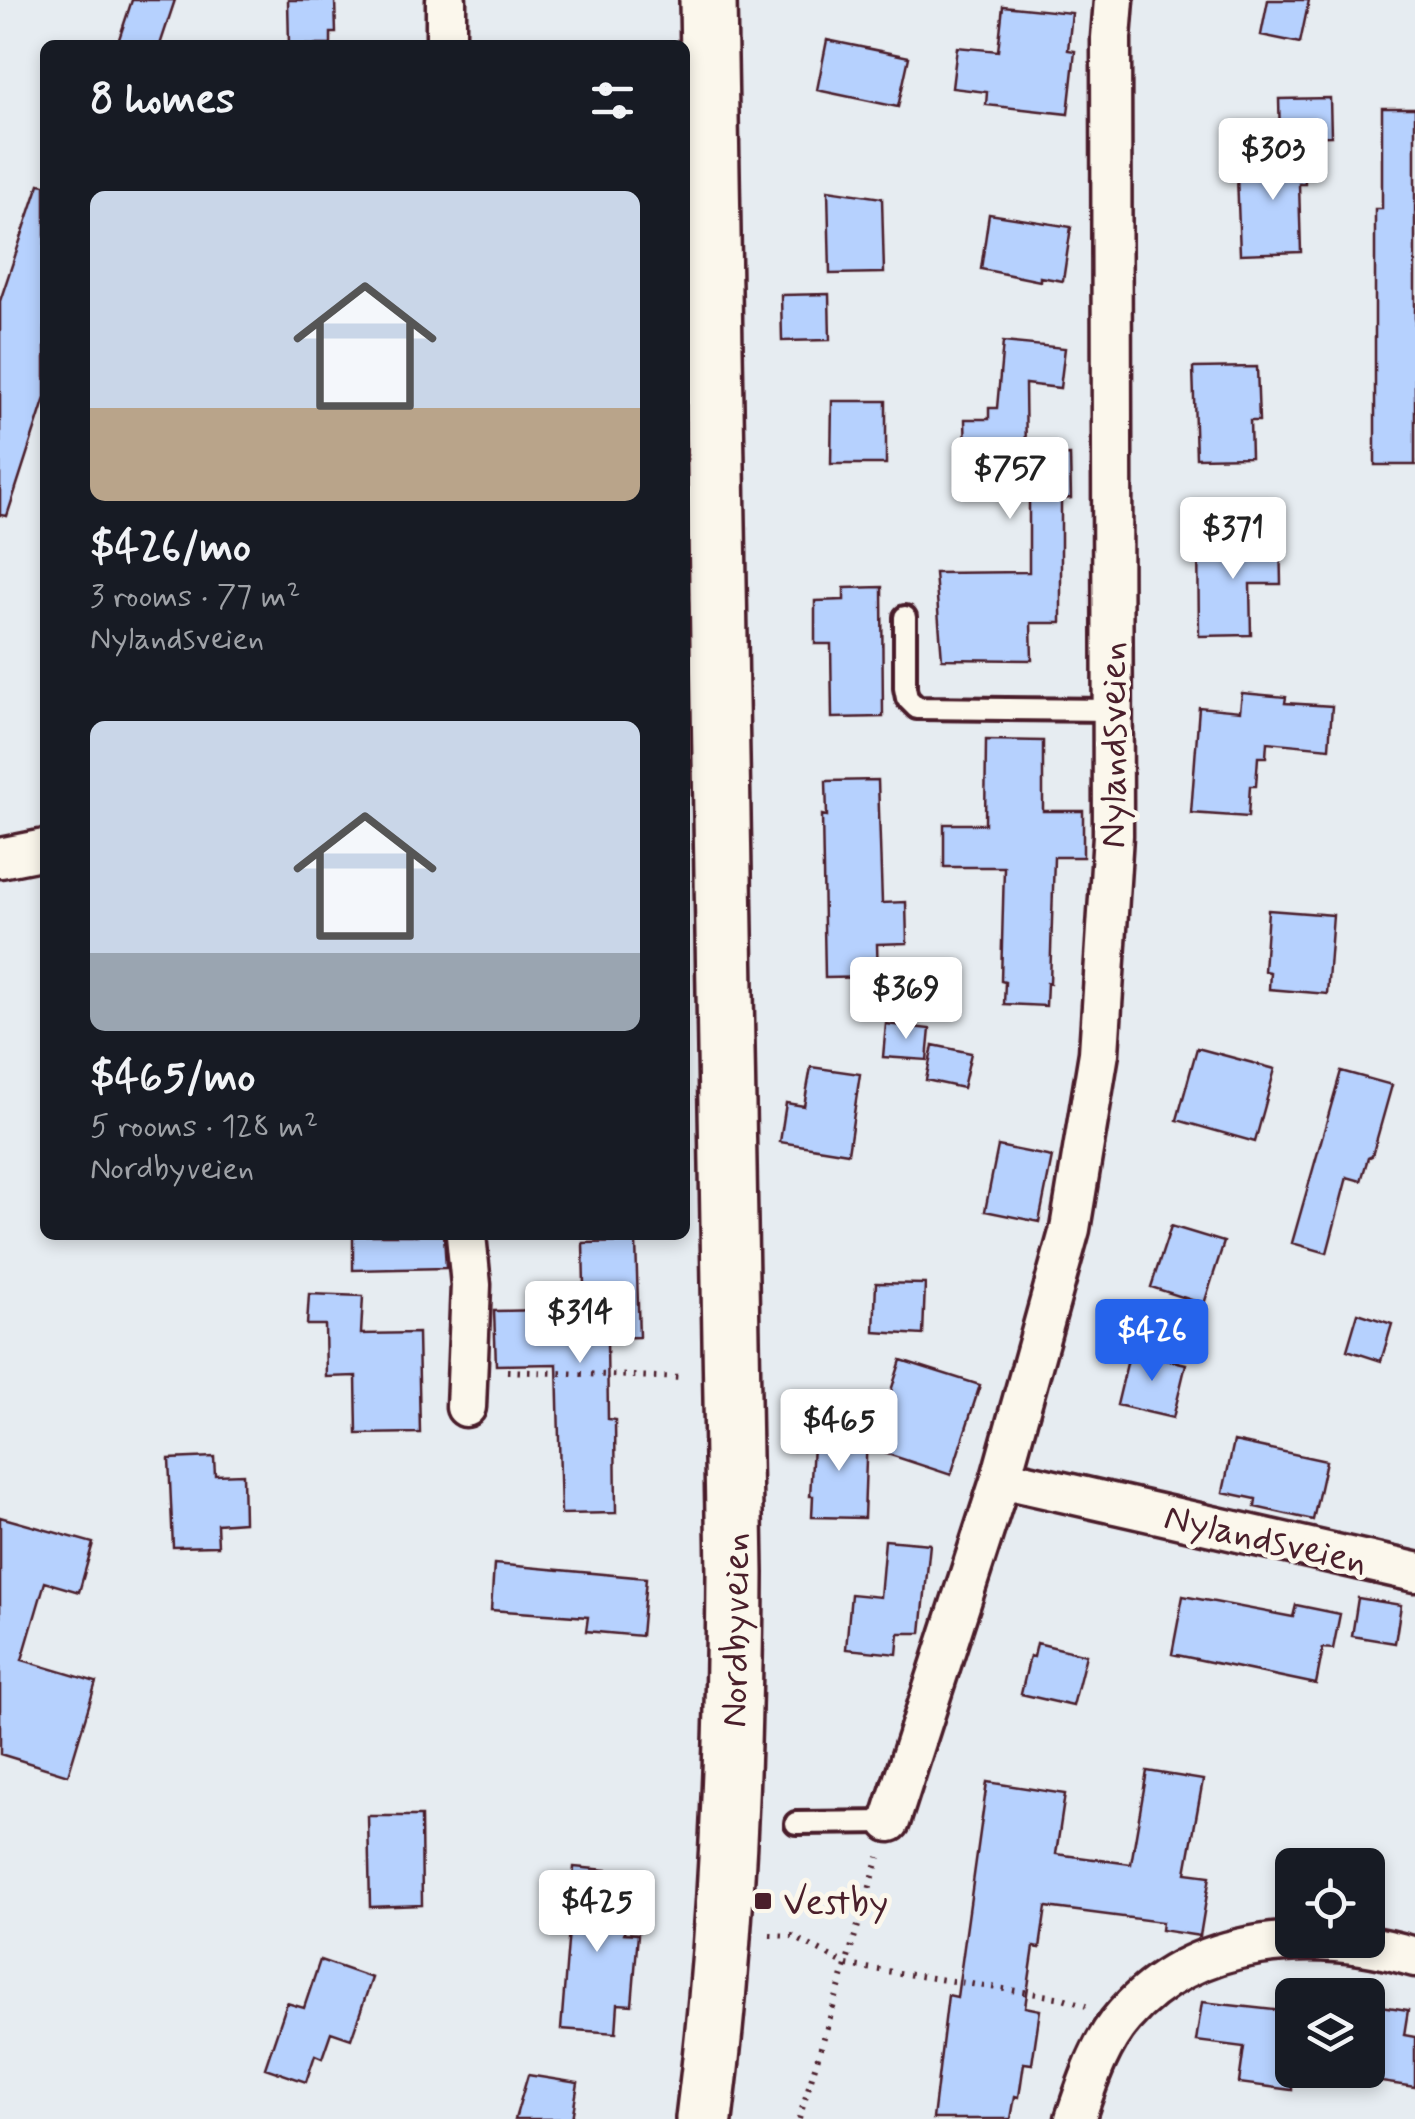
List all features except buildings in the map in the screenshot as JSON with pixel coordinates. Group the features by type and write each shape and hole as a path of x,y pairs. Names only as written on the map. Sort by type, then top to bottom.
{"main road":[{"name":"Nordbyveien","path":"704,2119 724,1926 735,1592 708,0"}],"street":[{"path":"446,0 446,40"},
{"name":"Nylandsveien","path":"890,1822 1001,1478 1070,1229 1099,1052 1113,834 1114,0"},
{"path":"0,858 40,850"},
{"path":"466,1240 471,1285 468,1388"},
{"name":"Nylandsveien","path":"1001,1478 1415,1572"},
{"path":"1075,2119 1102,2050 1122,2018 1154,1985 1186,1966 1267,1943 1310,1940 1415,1958"}],"lane":[{"path":"904,617 905,688 907,698 917,708 1113,710"},
{"path":"796,1823 890,1822"}],"path":[{"path":"468,1388 692,1378"},
{"path":"799,2119 890,1822"},
{"path":"758,1934 792,1936 847,1965 1063,1998 1122,2018"}],"place":[{"name":"Vestby","path":"763,1901"}]}
